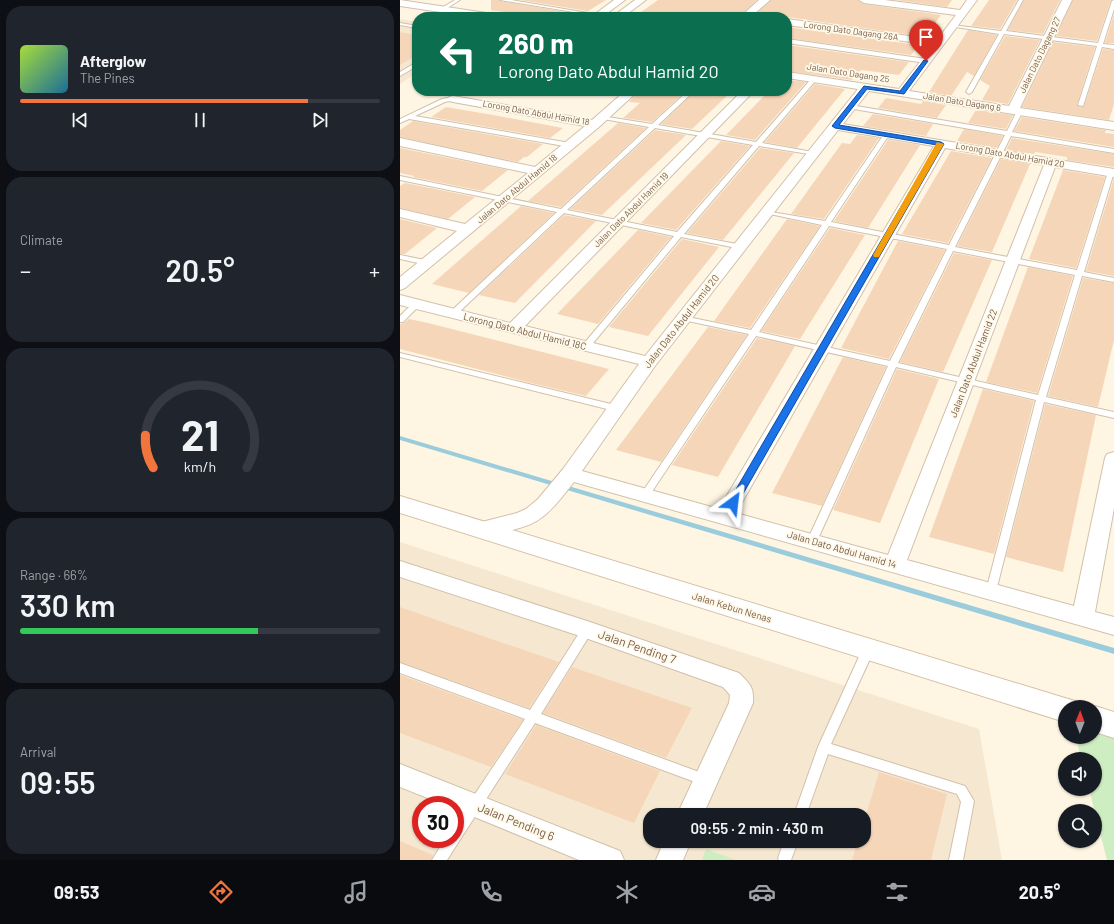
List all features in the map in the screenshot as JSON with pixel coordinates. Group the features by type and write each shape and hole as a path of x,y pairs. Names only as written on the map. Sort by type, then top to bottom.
{"street":[{"path":"602,12 619,0"},
{"path":"624,12 641,0"},
{"path":"751,12 765,0"},
{"path":"864,0 962,13"},
{"path":"902,93 972,0"},
{"name":"Jalan Dato Dagang 27","path":"1017,111 1048,38 1067,0"},
{"path":"400,3 461,12"},
{"path":"400,15 412,17"},
{"name":"Lorong Dato Dagang 26A","path":"792,23 940,43"},
{"name":"Jalan Dato Dagang 6","path":"792,76 1114,126"},
{"name":"Jalan Dato Dagang 25","path":"894,80 910,83"},
{"name":"Jalan Dato Abdul Hamid 20","path":"481,529 522,519 533,514 545,504 570,474 615,408 649,362 866,87"},
{"name":"Jalan Dato Abdul Hamid 18","path":"400,286 599,121 626,96"},
{"name":"Jalan Dato Abdul Hamid 19","path":"514,328 743,96"},
{"name":"Lorong Dato Abdul Hamid 18","path":"453,99 599,121"},
{"name":"Lorong Dato Abdul Hamid 20","path":"835,126 1112,173"},
{"path":"400,142 538,171"},
{"path":"725,516 941,144"},
{"name":"Jalan Dato Abdul Hamid 22","path":"895,564 1051,162"},
{"path":"400,213 468,229"},
{"name":"Lorong Dato Abdul Hamid 18C","path":"400,300 649,362"},
{"path":"1083,617 1114,458"},
{"name":"Jalan Dato Abdul Hamid 14","path":"570,474 725,516 1114,626"},
{"name":"Jalan Kebun Nenas","path":"400,504 1058,708"},
{"name":"Jalan Pending 7","path":"400,569 587,630 731,680 742,692 741,703 693,808"},
{"path":"1102,721 1114,725"},
{"name":"Jalan Pending 6","path":"400,775 611,860"},
{"path":"669,860 675,848"}],"lane":[{"path":"442,9 458,0"},
{"path":"502,0 573,12"},
{"path":"969,92 1021,0"},
{"path":"1081,105 1114,1"},
{"path":"400,24 412,26"},
{"path":"952,26 1114,47"},
{"path":"792,42 926,61"},
{"path":"400,74 412,67"},
{"path":"586,346 679,235 814,79"},
{"path":"453,313 687,96"},
{"path":"400,121 444,100 453,99"},
{"path":"850,107 1114,151"},
{"path":"812,541 894,364 1009,134 1017,111"},
{"path":"409,117 570,145"},
{"path":"599,121 654,126 813,154"},
{"path":"646,494 886,135"},
{"path":"991,591 1041,398 1112,173"},
{"path":"400,178 739,247"},
{"path":"767,212 1114,280"},
{"path":"400,256 427,263"},
{"path":"400,320 417,304"},
{"path":"683,318 966,380 1114,415"},
{"path":"400,355 615,408"},
{"path":"464,821 533,716 587,630"},
{"path":"802,808 824,747 868,650"},
{"path":"400,668 706,780"},
{"path":"824,747 961,790 968,801 956,860"},
{"path":"439,860 446,848"},
{"path":"785,858 789,848"}],"shaded area":[{"path":"400,19 412,21 412,76 400,84"},
{"path":"400,542 979,729 1002,860 400,860"}],"green space":[{"path":"1102,722 1114,726 1114,860 1107,860 1102,840 1102,804 1093,804 1091,796 1102,796 1102,752 1079,752 1078,744 1102,744"},
{"path":"706,849 736,860 702,860"}],"building":[{"path":"491,0 499,0 565,12 505,12 491,10"},
{"path":"520,0 606,0 588,11"},
{"path":"658,0 757,0 744,12 641,12"},
{"path":"771,0 858,0 864,4 941,15 925,37 792,18 792,12 758,12"},
{"path":"896,0 952,0 947,7"},
{"path":"989,0 1017,0 1000,29 971,26"},
{"path":"1024,0 1060,0 1043,34 1008,30"},
{"path":"1073,0 1111,0 1097,41 1056,36"},
{"path":"1114,14 1114,43 1105,43"},
{"path":"792,28 919,45 911,55 792,39"},
{"path":"968,30 997,35 974,76 967,72 951,96 929,92"},
{"path":"400,32 412,34 412,58 400,65"},
{"path":"1005,36 1040,40 1008,104 982,100 990,86 980,80"},
{"path":"1053,42 1095,47 1077,105 1083,107 1103,49 1114,50 1114,104 1109,120 1022,107"},
{"path":"792,46 909,62 899,75 861,70 852,80 792,72"},
{"path":"792,81 806,82 755,140 726,135 764,96 792,96"},
{"path":"815,84 845,89 797,148 765,142"},
{"path":"634,96 681,96 652,122 623,118 640,103 629,102"},
{"path":"690,96 727,96 692,129 661,124"},
{"path":"886,98 921,104 923,101 946,105 937,118 878,108"},
{"path":"446,107 563,128 550,138 431,117"},
{"path":"976,110 1013,115 1006,129 968,123"},
{"path":"873,114 933,124 926,136 863,126"},
{"path":"1022,117 1106,130 1105,133 1114,134 1114,147 1014,131"},
{"path":"413,121 543,144 527,157 524,157 518,162 400,137 400,130"},
{"path":"618,123 646,128 561,207 528,201"},
{"path":"964,129 1003,136 997,148 957,141"},
{"path":"655,130 686,135 602,215 570,209"},
{"path":"857,135 879,138 824,219 791,214 842,143 850,144"},
{"path":"1012,138 1114,154 1114,167 1067,160 1067,157 1035,152 1034,154 1006,150"},
{"path":"888,140 920,145 868,228 834,221"},
{"path":"721,141 750,146 676,230 641,223"},
{"path":"400,148 508,170 482,191 413,177 414,176 400,173"},
{"path":"760,148 794,153 723,240 687,233"},
{"path":"951,151 992,158 948,243 902,234"},
{"path":"1001,159 1030,164 992,252 957,246"},
{"path":"1063,170 1105,177 1076,268 1029,259"},
{"path":"1114,178 1114,276 1086,271"},
{"path":"405,183 475,197 448,219 400,208 400,186"},
{"path":"521,206 554,213 469,293 432,284"},
{"path":"564,215 596,221 515,303 479,295"},
{"path":"400,219 437,228 405,254 400,254"},
{"path":"787,219 820,226 750,328 714,321"},
{"path":"830,228 865,235 800,339 761,331"},
{"path":"638,230 671,237 598,324 557,314"},
{"path":"682,239 719,247 648,336 609,327"},
{"path":"898,241 945,250 889,359 841,348"},
{"path":"954,253 992,260 943,372 900,362"},
{"path":"1028,267 1073,276 1037,393 986,382"},
{"path":"1083,278 1114,283 1114,340 1098,407 1048,396"},
{"path":"409,319 609,369 586,396 527,382 400,349 400,324"},
{"path":"708,327 747,335 661,462 616,450"},
{"path":"757,338 795,346 718,477 672,465"},
{"path":"843,357 886,367 822,506 772,493"},
{"path":"897,369 939,379 880,523 833,510"},
{"path":"983,389 1034,401 994,554 929,537"},
{"path":"1045,404 1096,415 1063,572 1006,557"},
{"path":"400,607 559,662 529,708 400,662"},
{"path":"572,667 692,708 666,758 543,713"},
{"path":"400,675 523,720 491,767 400,733"},
{"path":"536,725 660,771 634,823 505,774"},
{"path":"879,772 947,794 931,860 852,860 856,848 871,848 871,808 868,808"},
{"path":"400,841 412,846 412,848 416,848 433,855 431,860 400,860"}],"waterway":[{"path":"400,438 1114,651"}],"slow traffic":[{"path":"877,255 940,144"}],"route":[{"path":"733,503 941,144 835,126 866,87 902,93 926,61"}]}
